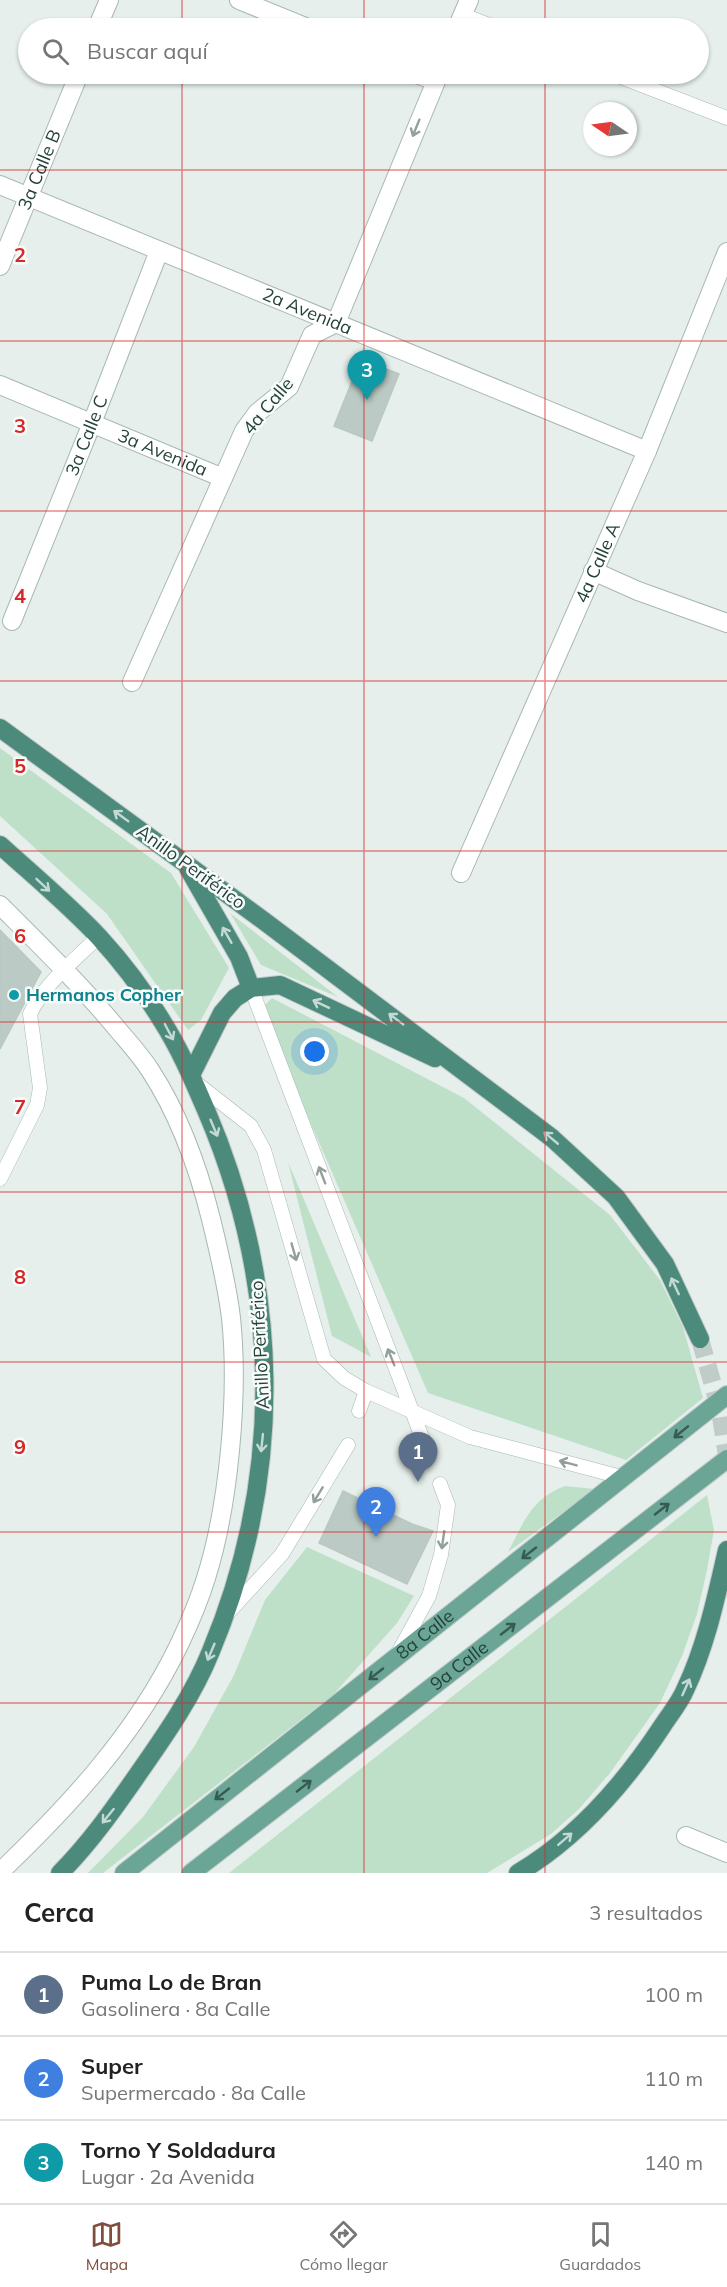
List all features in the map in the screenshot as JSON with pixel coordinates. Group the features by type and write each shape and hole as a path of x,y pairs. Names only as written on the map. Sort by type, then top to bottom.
{"highway":[{"name":"Anillo Periférico","path":"0,728 185,863 552,1138 616,1197 665,1264 700,1339"},
{"name":"Anillo Periférico","path":"0,845 98,937 135,981 164,1023 193,1078 219,1139 245,1219 258,1283 262,1324 265,1390 258,1480 248,1535 225,1616 211,1653 184,1705 113,1810 60,1873"},
{"path":"185,863 239,957 251,988"},
{"path":"193,1078 222,1013 235,998 251,988 280,985 469,1074"},
{"path":"518,1873 544,1858 597,1811 644,1755 685,1691 712,1616 727,1550"}],"main road":[{"name":"8a Calle","path":"124,1873 727,1395"},
{"name":"9a Calle","path":"191,1873 727,1459"}],"street":[{"path":"101,18 109,0"},
{"path":"239,0 283,18"},
{"name":"3a Calle B","path":"0,266 75,84"},
{"path":"336,323 434,84"},
{"name":"2a Avenida","path":"0,185 647,451"},
{"name":"3a Calle C","path":"12,621 159,251"},
{"name":"4a Calle A","path":"461,873 647,451 727,252"},
{"name":"4a Calle","path":"132,682 244,431 257,413 289,387 312,335 336,323"},
{"name":"3a Avenida","path":"0,385 223,478"},
{"path":"593,571 638,591 727,623"},
{"name":"Anillo Periférico","path":"0,905 98,1005 150,1070 175,1115 192,1152 203,1188 226,1282 231,1321 234,1392 230,1444 218,1529 206,1579 178,1647 139,1712 91,1779 57,1818 0,1872"},
{"path":"686,1836 727,1853"}],"lane":[{"path":"638,84 727,118"},
{"path":"0,1179 37,1105 40,1088 30,1014 35,1004 64,970 98,937"},
{"path":"251,988 423,1440"},
{"path":"193,1078 250,1126 264,1150 324,1359 344,1378 366,1391 470,1437 625,1478"},
{"path":"359,1412 366,1391"},
{"path":"225,1616 282,1554 348,1445"},
{"path":"396,1658 429,1596 441,1556 448,1505 440,1484"}],"green space":[{"path":"0,748 171,873 229,968 201,1020 188,1030 107,914 0,816"},
{"path":"230,913 338,997 261,965"},
{"path":"272,998 464,1098 610,1215 660,1280 683,1327 703,1398 626,1460 428,1393 261,1009"},
{"path":"288,1162 371,1357 332,1336"},
{"path":"565,1486 595,1489 508,1552 524,1521 536,1505 553,1491"},
{"path":"707,1495 714,1530 697,1614 682,1656 660,1703 610,1773 579,1809 551,1834 487,1873 229,1873"},
{"path":"307,1547 414,1596 397,1623 334,1694 103,1873 88,1873 143,1817 194,1747 234,1675 265,1600"}],"building":[{"path":"361,359 399,374 372,441 334,426"},
{"name":"Hermanos Copher","path":"0,930 41,972 0,1049"},
{"path":"343,1491 412,1524 433,1531 407,1584 319,1543"}],"tunnel":[{"path":"700,1339 720,1410 727,1456"}],"place":[{"name":"Torno Y Soldadura","path":"367,400"},
{"name":"Hermanos Copher","path":"14,995"},
{"name":"Puma Lo de Bran","path":"418,1482"},
{"name":"Super","path":"376,1537"}]}
